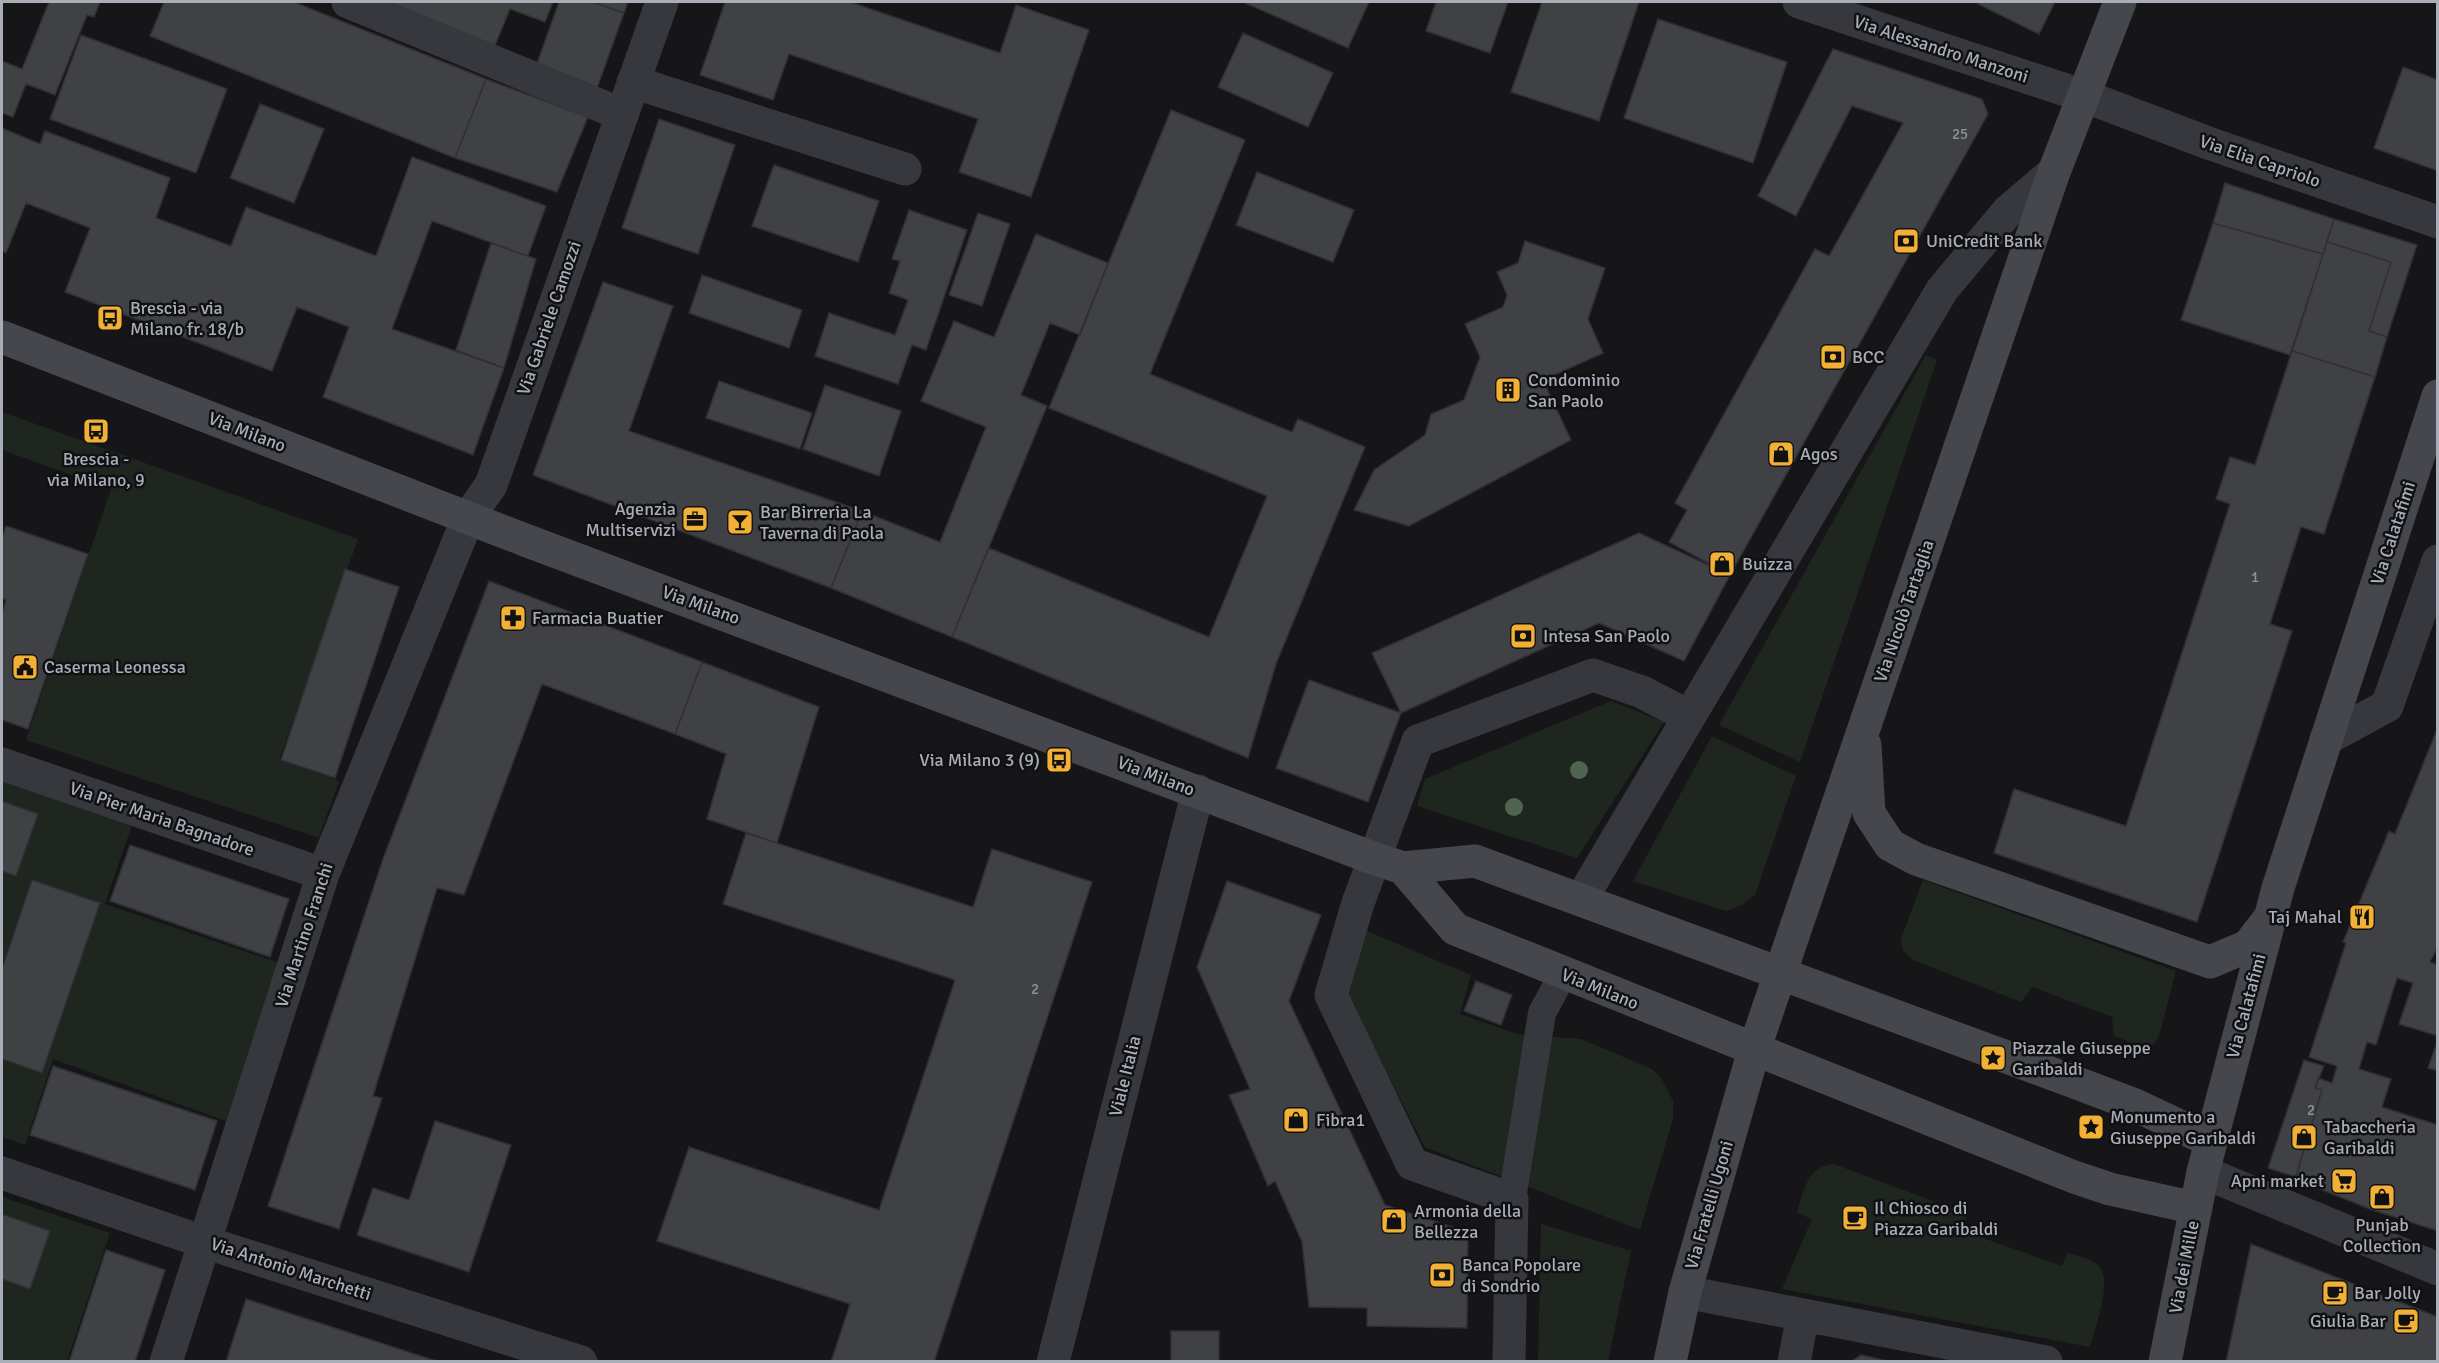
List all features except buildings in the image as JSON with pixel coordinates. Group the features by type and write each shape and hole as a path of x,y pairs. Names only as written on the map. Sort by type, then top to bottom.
{"main road":[{"name":"Via Nicolò Tartaglia","path":"1754,1050 2054,172 2121,2"},
{"name":"Via Milano","path":"2,337 468,518 1388,863 1475,861 1781,973"},
{"name":"Via Calatafimi","path":"2207,1157 2271,917 2326,739 2438,396"},
{"path":"1864,729 1869,813 1890,846 1916,859 2210,962 2248,946 2271,917"},
{"name":"Via Milano","path":"1388,863 1455,929 1754,1050"},
{"path":"1781,973 2135,1105 2207,1157"},
{"path":"1754,1050 2074,1177 2110,1189 2195,1208"},
{"name":"Via Fratelli Ugoni","path":"1670,1362 1685,1292 1754,1050"},
{"name":"Via dei Mille","path":"2166,1362 2207,1157"}],"street":[{"path":"348,2 621,114"},
{"name":"Via Gabriele Camozzi","path":"468,518 491,485 662,2"},
{"name":"Via Alessandro Manzoni","path":"1799,2 2084,96"},
{"path":"633,82 905,169"},
{"name":"Via Elia Capriolo","path":"2084,96 2200,140 2438,222"},
{"name":"Via Nicolò Tartaglia","path":"1688,716 1942,290 2008,211 2054,172"},
{"name":"Via Martino Franchi","path":"166,1362 323,874 468,518"},
{"path":"2326,739 2387,706 2438,561"},
{"path":"1509,1362 1512,1199 1412,1164 1331,996 1388,863 1418,741 1593,675 1642,692 1688,716 1589,886"},
{"name":"Via Pier Maria Bagnadore","path":"2,764 323,874"},
{"name":"Viale Italia","path":"1053,1362 1198,791"},
{"name":"Via Milano","path":"1512,1199 1542,1013 1556,987"},
{"path":"2207,1157 2438,1269"},
{"name":"Via Antonio Marchetti","path":"2,1173 204,1242 581,1362"},
{"path":"1685,1292 2046,1362"},
{"path":"1794,1362 1803,1315"}],"shaded area":[{"path":"1926,355 1937,360 1800,762 1719,725"},
{"path":"2,412 358,539 279,760 339,781 319,838 26,740 111,489 2,450"},
{"path":"1611,701 1664,722 1577,858 1417,806 1425,779"},
{"path":"1712,736 1796,776 1755,895 1742,905 1726,911 1633,881"},
{"path":"2,780 132,825 105,904 279,963 226,1121 53,1059 25,1145 2,1137"},
{"path":"1923,880 2176,971 2159,1036 2154,1044 2143,1047 2114,1036 2112,1017 2032,987 2021,1002 1913,960 1903,951 1901,939"},
{"path":"1367,931 1471,975 1460,1014 1517,1034 1581,1039 1652,1069 1663,1081 1673,1101 1673,1119 1640,1230 1425,1147 1345,993"},
{"path":"1834,1164 1967,1214 1963,1231 2062,1266 2067,1253 2098,1265 2104,1281 2104,1292 2090,1347 1782,1289 1812,1219 1797,1213 1805,1188 1812,1174 1818,1169"},
{"path":"2,1197 110,1233 67,1361 2,1362"},
{"path":"1541,1224 1631,1251 1608,1361 1538,1361"}],"place":[{"name":"UniCredit Bank","path":"1906,241"},
{"name":"Brescia - via Milano fr. 18/b","path":"110,318"},
{"name":"BCC","path":"1833,357"},
{"name":"Condominio San Paolo","path":"1508,390"},
{"name":"Brescia - via Milano, 9","path":"96,431"},
{"name":"Agos","path":"1781,454"},
{"name":"Agenzia Multiservizi","path":"695,519"},
{"name":"Bar Birreria La Taverna di Paola","path":"740,522"},
{"name":"Buizza","path":"1722,564"},
{"name":"Farmacia Buatier","path":"513,618"},
{"name":"Intesa San Paolo","path":"1523,636"},
{"name":"Caserma Leonessa","path":"25,667"},
{"name":"Via Milano 3 (9)","path":"1059,760"},
{"name":"Taj Mahal","path":"2362,917"},
{"name":"Piazzale Giuseppe Garibaldi","path":"1993,1058"},
{"name":"Fibra1","path":"1296,1120"},
{"name":"Monumento a Giuseppe Garibaldi","path":"2091,1127"},
{"name":"Tabaccheria Garibaldi","path":"2304,1137"},
{"name":"Apni market","path":"2344,1181"},
{"name":"Punjab Collection","path":"2382,1197"},
{"name":"Il Chiosco di Piazza Garibaldi","path":"1855,1218"},
{"name":"Armonia della Bellezza","path":"1394,1221"},
{"name":"Banca Popolare di Sondrio","path":"1442,1275"},
{"name":"Bar Jolly","path":"2335,1293"},
{"name":"Giulia Bar","path":"2406,1321"}]}
